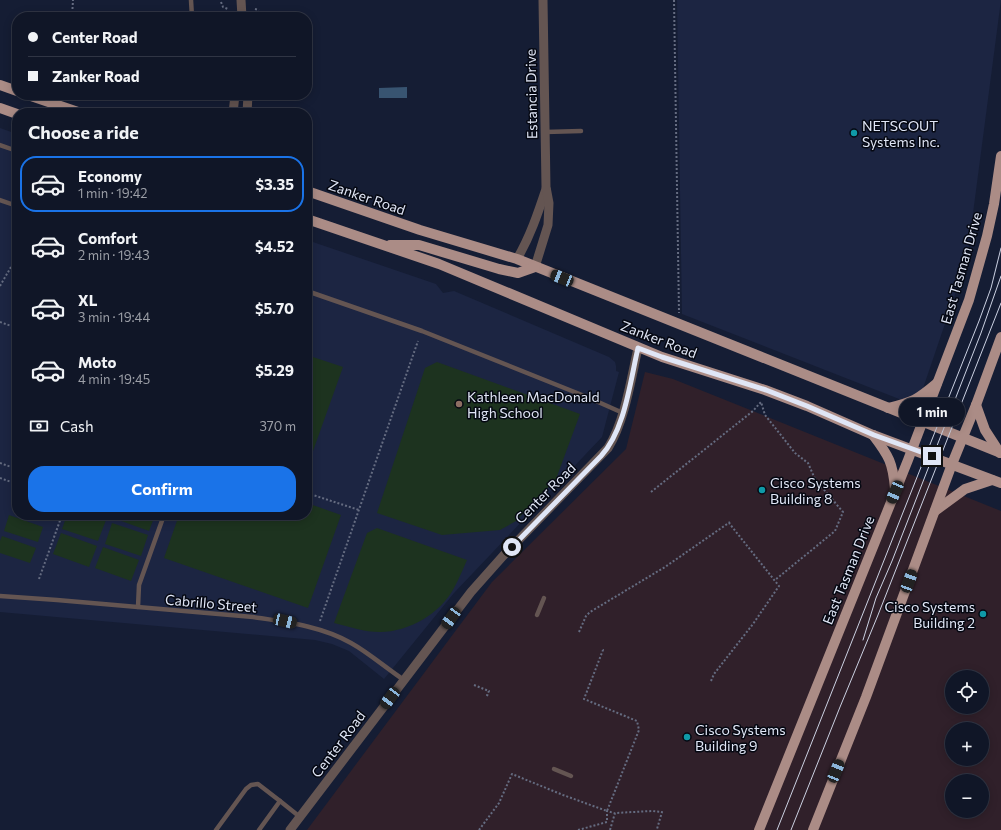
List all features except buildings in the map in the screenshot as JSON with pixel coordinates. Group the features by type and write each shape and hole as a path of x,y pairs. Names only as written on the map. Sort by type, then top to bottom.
{"main road":[{"path":"0,85 12,89"},
{"path":"43,100 66,108"},
{"path":"0,108 12,112"},
{"name":"East Tasman Drive","path":"759,830 923,422 969,300 980,264 994,204 1001,156"},
{"name":"Zanker Road","path":"312,193 420,230 517,259 1000,453"},
{"name":"Zanker Road","path":"312,221 464,274 638,348 766,390 874,435 997,481"},
{"path":"378,244 419,245 499,269 518,273 535,267"},
{"path":"813,830 866,697 962,437 976,405 1001,337"},
{"path":"888,408 920,398 937,383"},
{"path":"976,405 985,430 1000,453"},
{"path":"874,435 889,458 894,474 895,492"},
{"path":"935,511 965,490 997,481"}],"street":[{"path":"241,0 242,12"},
{"name":"Estancia Drive","path":"535,267 548,225 549,203 546,188 543,0"},
{"name":"Estancia Drive","path":"517,259 524,247 536,218 546,188"},
{"name":"Center Road","path":"290,830 487,572 608,448 617,433 623,413 638,348"}],"lane":[{"path":"191,0 192,12"},
{"path":"545,132 581,131"},
{"path":"0,145 12,149"},
{"path":"0,200 12,204"},
{"path":"312,293 422,331 623,413"},
{"path":"138,607 140,585 162,520"},
{"name":"Cabrillo Street","path":"0,596 285,621 330,633 351,643 404,680"},
{"path":"537,615 544,598"},
{"path":"554,769 571,776"},
{"path":"216,830 246,789 251,785 258,784 300,816"},
{"path":"259,830 280,801"}],"path":[{"path":"72,12 73,0"},
{"path":"674,0 679,325"},
{"path":"221,2 223,7 228,8"},
{"path":"255,9 259,10"},
{"path":"0,286 12,265"},
{"path":"0,322 12,326"},
{"path":"320,621 418,341"},
{"path":"651,492 753,411 761,402 765,415 795,453 808,463 814,478 843,512 835,531 775,580"},
{"path":"0,463 12,467"},
{"path":"0,478 12,482"},
{"path":"312,495 359,510"},
{"path":"39,580 60,520"},
{"path":"579,632 586,616 590,612 665,567 730,523 779,586 754,624 714,674 711,681"},
{"path":"578,830 607,822 607,811 639,730 637,721 584,699 603,650 601,649"},
{"path":"474,685 489,691 488,696"},
{"path":"479,830 499,803 512,774 607,811 615,813 652,811 662,812 657,829"},
{"path":"610,830 615,813"}],"shaded area":[{"path":"677,0 1001,0 967,259 917,406 682,314"},
{"path":"407,87 407,98 379,98 379,88"},
{"name":"Kathleen MacDonald High School","path":"0,128 12,132 12,520 312,520 312,242 436,284 443,293 454,291 609,357 615,362 616,371 619,372 602,437 454,593 384,679 349,651 332,644 315,640 0,612"},
{"path":"645,372 673,379 1001,511 1001,830 307,830 492,582 626,449"}],"green space":[{"path":"312,357 343,367 312,451"},
{"path":"437,362 580,414 556,479 516,521 500,530 442,535 377,513 425,368"},
{"path":"312,505 341,515 308,608 164,558 177,520 312,520"},
{"path":"9,515 12,516 12,520 23,520 43,527 38,542 4,531"},
{"path":"65,520 106,520 98,541 62,529"},
{"path":"119,520 153,520 149,531"},
{"path":"112,523 148,535 141,556 105,544"},
{"path":"377,528 467,560 456,585 448,597 433,613 413,625 391,631 374,632 334,623 367,533"},
{"path":"61,533 97,546 89,567 53,554"},
{"path":"2,536 36,548 30,563 0,553 0,541"},
{"path":"103,547 139,560 131,581 95,568"}],"tram line":[{"path":"777,830 979,321 991,288 1001,248"},
{"path":"863,640 876,598 892,561 981,333 1001,276"},
{"path":"791,830 878,615 1001,303"}],"place":[{"name":"NETSCOUT Systems Inc.","path":"854,133"},
{"name":"Kathleen MacDonald High School","path":"459,404"},
{"name":"Cisco Systems Building 8","path":"762,490"},
{"name":"Cisco Systems Building 2","path":"983,614"},
{"name":"Cisco Systems Building 9","path":"687,737"}],"route":[{"path":"512,547 601,456 613,441 623,413 638,348 766,390 874,435 932,456"}]}
